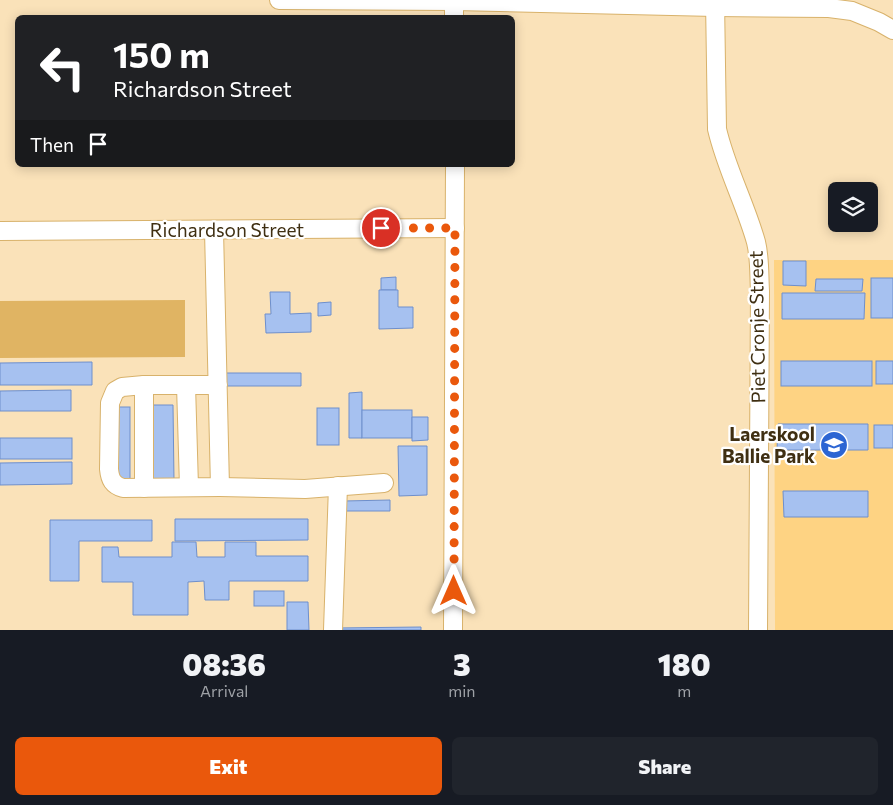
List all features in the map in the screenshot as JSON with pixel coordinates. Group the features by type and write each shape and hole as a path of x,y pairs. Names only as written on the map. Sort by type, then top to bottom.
{"street":[{"path":"278,0 454,6 715,4 829,8 852,10 893,30"},
{"name":"Piet Cronje Street","path":"715,4 717,129 721,146 756,243 758,260 760,302 758,630"},
{"path":"453,630 455,167"},
{"name":"Richardson Street","path":"0,231 455,228"},
{"path":"214,230 220,486"},
{"path":"218,385 144,385 122,387 115,391 110,403 109,469 110,477 116,486 123,488 220,486 305,489 384,483"},
{"path":"144,385 144,488"},
{"path":"186,385 189,487"},
{"path":"333,630 338,486"}],"shaded area":[{"name":"Laerskool Ballie Park","path":"774,260 893,260 893,630 775,630"},
{"path":"185,300 185,357 0,358 0,301"}],"building":[{"path":"783,261 806,261 806,286 783,285"},
{"path":"396,277 396,290 381,290 381,278"},
{"path":"871,278 893,278 893,318 871,318"},
{"path":"816,279 863,279 862,291 815,291"},
{"path":"379,290 398,290 398,307 413,307 413,328 379,329"},
{"path":"270,292 290,292 290,314 311,313 311,332 266,333 265,314 271,314"},
{"path":"782,293 865,293 864,319 782,319"},
{"path":"331,302 331,315 318,316 318,303"},
{"path":"781,361 872,361 872,386 781,386"},
{"path":"876,361 893,361 893,384 876,384"},
{"path":"92,362 92,385 0,385 0,363"},
{"path":"224,373 301,373 301,386 225,386"},
{"path":"71,390 71,411 0,411 0,391"},
{"path":"362,392 362,438 349,438 349,393"},
{"path":"147,405 173,405 174,481 148,481"},
{"path":"118,407 130,407 130,480 118,480"},
{"path":"317,408 339,408 339,445 317,445"},
{"path":"362,410 412,410 412,438 362,438"},
{"path":"412,417 428,417 428,440 412,441"},
{"path":"778,424 868,424 868,450 777,450"},
{"path":"874,425 893,425 893,448 874,448"},
{"path":"0,438 72,438 72,459 0,459"},
{"path":"398,446 427,446 427,495 399,496"},
{"path":"72,462 72,484 0,485 0,463"},
{"path":"783,491 868,491 868,517 784,517"},
{"path":"390,500 390,511 344,511 344,501"},
{"path":"175,519 308,519 308,540 175,541"},
{"path":"50,520 152,520 152,541 79,541 79,581 50,581"},
{"path":"172,542 196,542 197,557 225,557 225,542 256,542 256,556 308,556 308,581 229,581 229,600 205,600 204,581 188,582 188,615 133,615 133,582 102,582 102,547 118,547 119,557 172,557"},
{"path":"254,591 284,591 284,606 254,606"},
{"path":"287,602 308,602 309,630 287,630"},
{"path":"421,627 421,630 336,630 336,628"}],"place":[{"name":"Laerskool Ballie Park","path":"834,445"}],"route":[{"path":"381,228 455,228 454,591"}]}
